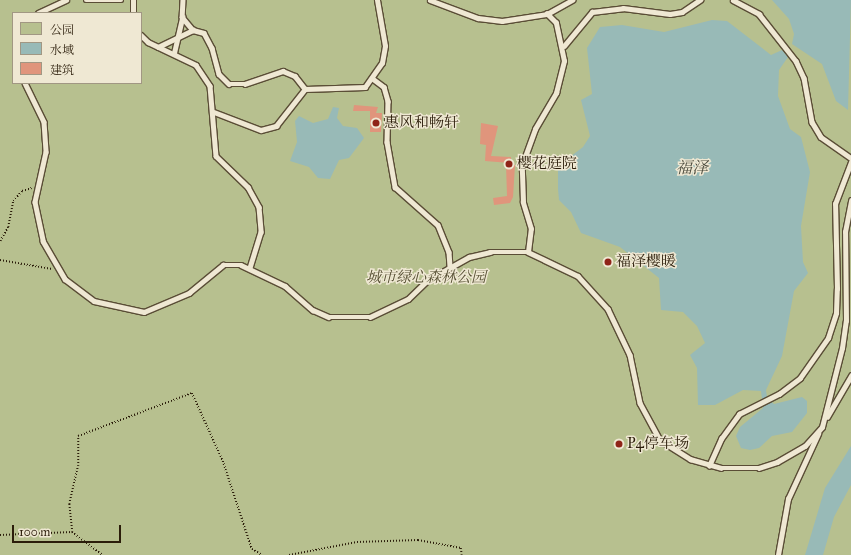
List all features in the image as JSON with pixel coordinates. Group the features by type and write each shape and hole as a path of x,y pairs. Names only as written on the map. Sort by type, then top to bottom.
{"lane":[{"path":"40,12 66,0"},
{"path":"86,0 121,0"},
{"path":"133,0 133,12"},
{"path":"174,53 175,37 182,17 184,0"},
{"path":"305,89 355,90 365,87 382,63 385,46 377,0"},
{"path":"430,0 478,18 502,21 547,14 572,0"},
{"path":"564,46 592,12 623,8 670,14 682,12 700,0"},
{"path":"733,0 759,14 796,61 804,78 812,122 821,137 851,158"},
{"path":"528,252 531,228 523,202 522,165 535,129 563,74 564,46 556,23 547,14"},
{"path":"182,17 193,30 204,33 210,41 219,74 229,84 245,84 283,71 295,76 305,89"},
{"path":"158,47 175,37 193,30"},
{"path":"142,36 158,47 174,53 196,65 210,86 214,112 211,128 216,156 248,187 259,207 261,232 250,267"},
{"path":"372,78 384,88 388,101 387,142 395,187 438,225 449,252 450,266"},
{"path":"25,84 44,122 46,152 38,186 38,221 56,268 75,288 94,301 144,312 189,293 223,265 250,267 285,286 313,310 329,316 370,317 408,299 450,266 490,252 528,252 578,276 594,292 608,309 630,355 640,403 660,440 675,452 709,466 736,469 776,462 805,446 822,427 845,327 845,247 851,202"},
{"path":"214,112 250,128 268,128 276,126 305,89"},
{"path":"709,466 721,439 739,414 779,394 800,378 828,338 837,289 835,204 851,162"},
{"path":"778,555 788,499 822,427 851,376"}],"path":[{"path":"0,241 8,227 13,200 22,190 38,186"},
{"path":"0,260 47,271 56,268"},
{"path":"72,532 69,504 78,466 78,436 192,393 223,461 252,549 262,555"},
{"path":"0,535 72,532 103,555"},
{"path":"289,555 357,542 418,540 461,548 462,555"}],"green space":[{"name":"城市绿心森林公园","path":"0,0 851,0 851,555 0,555"}],"water":[{"path":"772,0 851,0 848,110 836,101 822,64 792,44 794,34 789,19"},
{"name":"福泽","path":"712,20 727,21 771,55 782,50 788,57 779,70 778,96 790,129 801,137 810,172 801,226 803,262 808,273 794,291 782,356 766,390 767,397 774,404 802,397 807,401 807,413 792,432 772,436 759,448 750,450 741,448 736,436 740,427 763,408 761,391 743,390 715,405 698,405 697,368 690,355 705,343 697,326 683,312 661,310 659,278 620,247 581,233 571,212 559,200 558,189 558,166 583,147 590,136 581,100 592,94 587,48 600,27 622,25 664,32"},
{"path":"333,107 339,108 337,118 343,126 357,128 364,138 349,158 339,160 330,179 318,178 309,167 290,161 297,142 295,121 299,116 313,123 328,119"},
{"path":"851,446 851,485 834,517 823,555 805,555 825,488"}],"building":[{"name":"惠风和畅轩","path":"354,105 378,107 376,113 382,113 381,132 370,132 370,111 353,111"},
{"name":"樱花庭院","path":"481,123 498,126 491,156 511,157 511,163 485,161 486,145 480,144"},
{"path":"506,165 515,165 513,197 510,203 494,205 493,198 507,196"}],"place":[{"name":"惠风和畅轩","path":"376,123"},
{"name":"樱花庭院","path":"509,164"},
{"name":"福泽樱暖","path":"608,262"},
{"name":"P4停车场","path":"619,444"}]}
